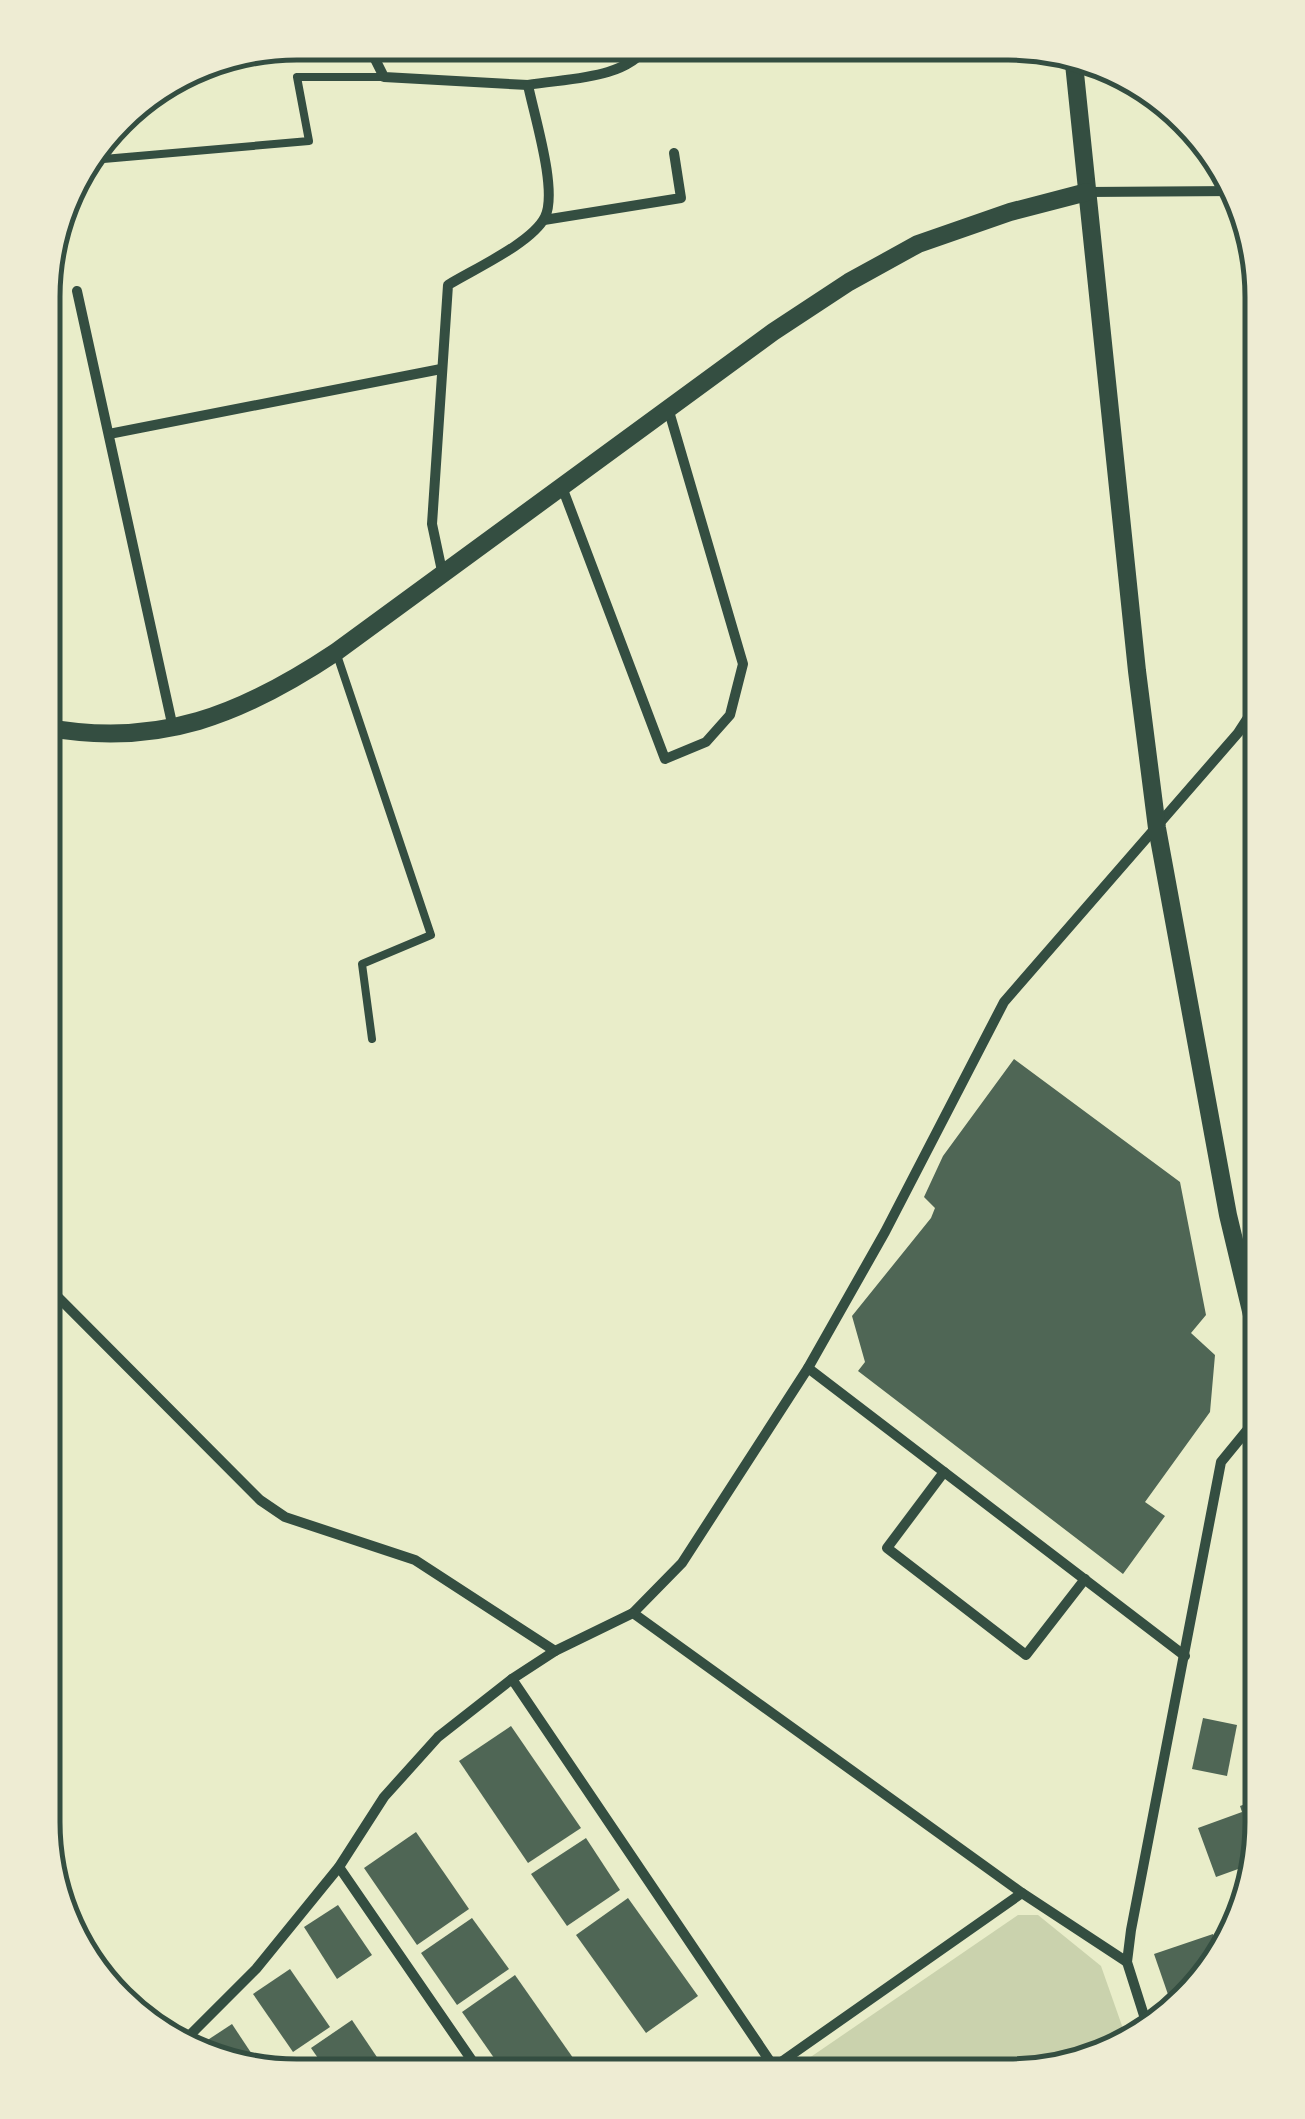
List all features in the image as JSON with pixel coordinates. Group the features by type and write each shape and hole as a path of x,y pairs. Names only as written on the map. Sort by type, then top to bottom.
{"street":[{"path":"376,60 384,77 528,85 617,70 636,60"},
{"path":"1075,70 1158,828 1228,1214 1244,1282"},
{"path":"442,572 432,524 448,285 523,239 544,220 551,200 528,85"},
{"path":"544,220 681,198 674,153"},
{"path":"60,729 173,729 237,710 284,686 336,652 772,332 849,282 918,244 1010,212 1088,192 1220,191"},
{"path":"76,291 173,729"},
{"path":"109,434 441,369"},
{"path":"562,486 665,759 706,742 730,715 743,664 668,408"},
{"path":"191,2034 256,1970 339,1866 384,1798 438,1738 512,1679 555,1652 634,1613 682,1562 808,1368 886,1232 1004,1002 1158,828 1245,723"},
{"path":"60,1299 260,1500 285,1517 415,1560 555,1652"},
{"path":"808,1368 1185,1656"},
{"path":"1144,2015 1127,1962 1221,1462 1244,1434"},
{"path":"944,1472 886,1548 1010,1644 1026,1655 1085,1579"},
{"path":"634,1613 1022,1893 1127,1962"},
{"path":"512,1679 769,2059"},
{"path":"339,1866 471,2059"},
{"path":"794,2059 1022,1893"}],"lane":[{"path":"105,159 309,140 297,77 384,77"},
{"path":"336,652 431,935 362,964 372,1040"}],"green space":[{"path":"1018,1915 1038,1915 1101,1966 1123,2029 1099,2041 1039,2057 808,2059"}],"building":[{"path":"1014,1059 1180,1182 1206,1315 1191,1333 1215,1355 1210,1412 1145,1502 1165,1516 1123,1574 858,1371 865,1362 852,1316 931,1218 935,1208 924,1197 943,1156"},
{"path":"1203,1718 1237,1725 1227,1776 1192,1769"},
{"path":"511,1726 581,1828 528,1863 459,1761"},
{"path":"1244,1805 1240,1868 1216,1877 1198,1828 1242,1812 1240,1806"},
{"path":"416,1832 469,1909 417,1945 364,1868"},
{"path":"586,1838 620,1890 567,1926 531,1874"},
{"path":"628,1898 698,1996 646,2033 576,1935"},
{"path":"338,1905 372,1955 337,1979 304,1927"},
{"path":"472,1918 509,1969 457,2005 421,1953"},
{"path":"1213,1934 1214,1938 1168,1996 1154,1954"},
{"path":"290,1969 330,2027 293,2052 253,1994"},
{"path":"515,1975 574,2059 495,2059 462,2012"},
{"path":"352,2020 378,2059 319,2059 311,2048"},
{"path":"232,2024 252,2054 236,2051 206,2041"}]}
